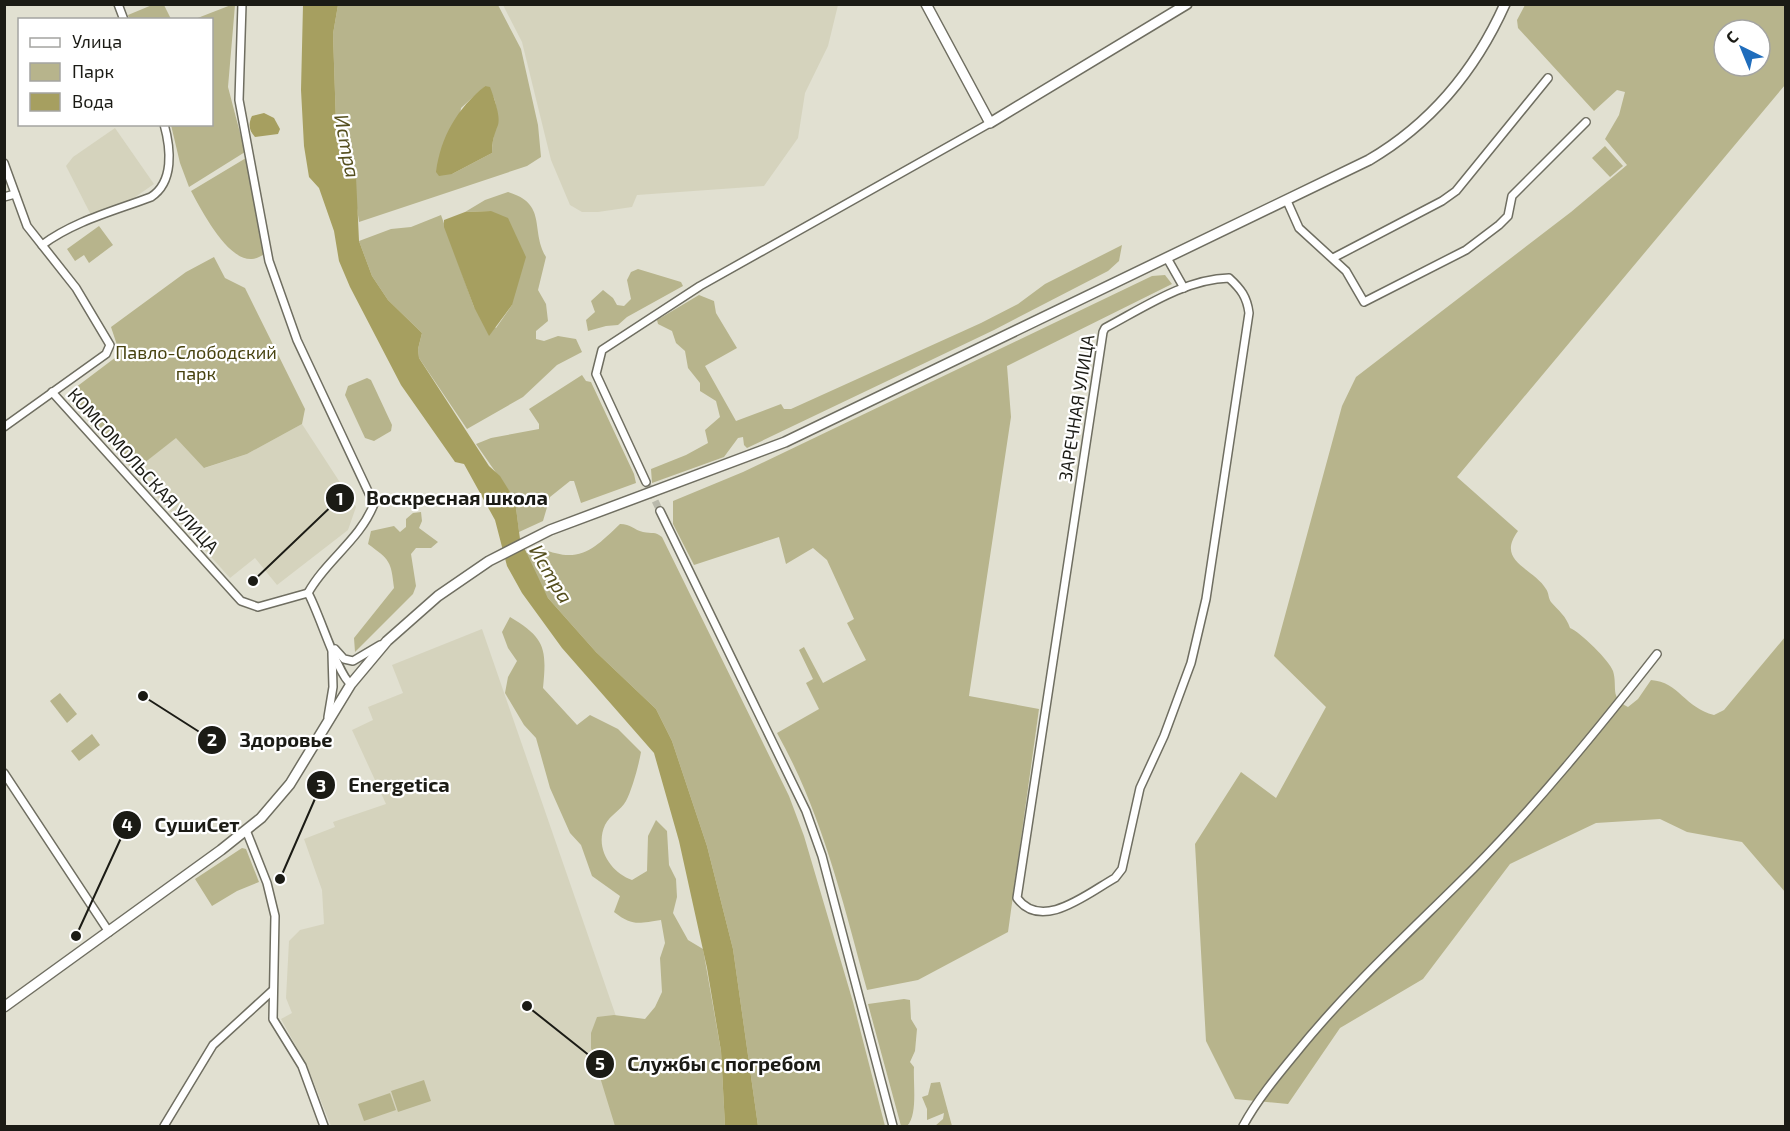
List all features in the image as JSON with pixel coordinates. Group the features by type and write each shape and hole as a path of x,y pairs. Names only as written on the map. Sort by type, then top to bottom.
{"main road":[{"path":"926,4 990,123 1187,4"},
{"path":"4,1007 246,830 285,791 351,684 387,640 465,577 523,543 580,518 785,442 1287,201 1387,150 1434,112 1461,82 1505,4"}],"street":[{"path":"242,4 239,100 268,261 297,340 374,504 359,532 317,577 308,593 332,645 342,676 351,684"},
{"path":"1334,258 1456,191 1548,78"},
{"path":"1287,201 1303,233 1334,258 1346,272 1364,302 1466,250 1509,216 1512,196 1586,122"},
{"path":"646,482 596,374 602,350 700,286 990,123"},
{"path":"42,245 81,222 151,197 161,190 166,182 169,157 169,141 165,126"},
{"name":"КОМСОМОЛЬСКАЯ УЛИЦА","path":"4,163 27,226 76,288 110,345 106,354 52,392 241,601 258,607 308,593"},
{"path":"4,197 15,194"},
{"path":"1167,258 1184,288"},
{"name":"ЗАРЕЧНАЯ УЛИЦА","path":"1209,279 1229,279 1240,287 1247,301 1249,314 1206,599 1191,663 1164,736 1140,788 1122,869 1115,878 1052,912 1038,914 1024,908 1017,898 1102,332 1105,328 1184,288 1209,279"},
{"path":"4,428 52,392"},
{"path":"660,511 806,811 822,856 893,1126"},
{"path":"332,645 344,659 353,661 387,640"},
{"path":"327,723 333,687 332,645"},
{"path":"1243,1126 1252,1109 1342,998 1468,873 1537,800 1657,654"},
{"path":"5,773 109,932"},
{"path":"246,830 267,882 275,916 271,1010 275,1025 302,1066 324,1126"},
{"path":"164,1126 203,1058 272,991"}],"shaded area":[{"path":"503,5 838,5 828,46 805,93 798,138 764,186 637,195 632,207 582,212 570,205 551,160 522,42"},
{"path":"115,128 154,184 125,204 91,215 66,166 73,157"},
{"path":"302,424 356,507 348,530 277,585 255,558 230,578 134,471 176,437 205,468 247,454"},
{"path":"482,629 654,1126 331,1126 307,1066 281,1019 292,1013 286,998 289,941 300,930 324,924 322,890 304,839 335,827 333,822 386,804 352,730 373,720 368,707 403,693 392,665"}],"green space":[{"path":"152,5 164,5 170,18 129,18 128,15"},
{"path":"235,5 228,87 245,152 189,187 180,163 171,126 213,126 213,18 198,18"},
{"path":"338,5 498,5 521,49 538,125 541,157 527,166 359,222 356,177 345,156 336,123 333,34","holes":["485,86 491,93 496,109 492,153 452,174 461,108"]},
{"path":"1525,5 1785,5 1785,85 1457,477 1518,531 1512,542 1511,550 1514,557 1540,582 1570,628 1587,641 1611,666 1616,696 1628,707 1638,699 1651,680 1669,685 1696,707 1714,715 1724,710 1785,637 1785,892 1742,842 1687,832 1660,819 1596,823 1510,864 1423,979 1340,1028 1288,1104 1235,1099 1206,1041 1195,844 1241,772 1276,798 1326,707 1274,656 1342,406 1356,377 1571,212 1627,165 1605,139 1619,115 1625,92 1617,90 1594,111 1518,28 1517,20"},
{"path":"1605,146 1623,166 1610,177 1592,158"},
{"path":"246,158 265,254 252,259 233,252 224,243 191,191"},
{"path":"508,192 529,203 536,219 541,247 546,257 538,290 546,304 548,321 536,331 536,339 544,341 558,336 576,339 582,352 557,365 523,397 467,429 419,358 418,349 422,333 388,300 372,276 359,241 391,229 411,227 441,215 474,307 496,328 512,305 491,211 465,212 485,200"},
{"path":"99,226 113,245 89,263 84,255 75,261 67,249"},
{"path":"1122,245 1119,261 1108,271 994,330 747,448 743,437 738,438 724,457 652,483 651,469 708,443 705,430 720,417 716,401 700,391 700,383 688,368 685,351 676,343 672,331 658,324 657,320 699,295 714,301 716,313 737,348 705,366 736,421 781,404 784,409 791,409 981,323 1018,304 1045,284"},
{"name":"Павло-Слободский парк","path":"214,257 225,278 245,288 305,409 302,424 247,454 204,468 176,438 134,471 84,415 71,391 120,354 111,327 186,272"},
{"path":"638,269 681,282 683,286 627,317 618,325 588,331 586,320 595,312 591,301 603,290 613,298 617,305 624,306 631,299 627,280 631,272"},
{"path":"1165,275 1172,284 1007,366 1011,417 969,696 1039,709 1008,932 918,980 867,990 840,891 819,826 793,763 777,733 819,709 806,683 813,679 799,650 804,647 823,683 866,660 847,623 854,619 827,560 813,548 786,564 779,537 694,565 673,524 673,501 743,472 1152,276"},
{"path":"582,375 586,381 591,382 634,474 636,483 581,503 574,481 570,481 550,497 543,521 519,532 515,500 476,444 491,438 539,429 539,424 529,409"},
{"path":"367,378 371,380 392,425 391,431 374,441 365,438 345,395 348,386"},
{"path":"421,512 422,521 419,528 438,542 431,548 416,548 411,554 416,586 413,594 355,652 354,638 394,588 388,562 368,544 371,531 394,526 400,532 406,527 406,519 413,513"},
{"path":"620,524 662,537 789,796 804,836 853,1002 885,1126 758,1126 733,949 707,846 672,741 656,709 596,652 548,598 525,554 541,548 566,555 585,552 602,541"},
{"path":"510,617 522,624 537,638 544,653 543,688 577,725 590,715 618,729 641,752 626,801 605,825 602,834 603,851 618,872 632,880 647,871 648,836 656,820 667,831 669,865 676,879 677,897 673,913 688,940 703,949 721,1051 725,1126 615,1126 591,1048 591,1033 597,1017 614,1015 645,1019 655,1007 662,992 660,958 665,943 661,920 631,922 614,912 620,896 592,876 581,845 570,833 550,788 536,738 524,725 505,693 508,677 517,661 508,648 502,632"},
{"path":"60,693 77,714 67,723 50,701"},
{"path":"92,734 100,745 79,761 71,751"},
{"path":"242,848 246,849 259,882 237,891 212,906 195,879"},
{"path":"910,1000 911,1019 917,1029 915,1051 910,1062 914,1067 913,1114 907,1126 901,1126 868,1004"},
{"path":"424,1080 431,1101 398,1112 391,1091"},
{"path":"940,1082 952,1126 935,1126 943,1119 944,1113 927,1120 927,1109 922,1097 928,1095 931,1083"},
{"path":"390,1093 396,1110 364,1121 358,1104"}],"water":[{"path":"303,5 338,5 333,34 336,123 345,156 356,177 359,241 372,276 388,300 422,333 418,349 419,358 489,466 500,476 515,500 520,539 548,598 596,652 656,709 672,741 707,846 733,949 758,1126 725,1126 721,1051 707,968 679,841 654,753 562,648 522,593 507,566 495,520 464,464 455,462 401,385 339,261 334,231 319,188 309,177 304,146 301,90"},
{"path":"485,86 490,87 498,116 492,153 452,174 439,176 436,172 438,159 446,135 466,104"},
{"path":"264,113 274,118 280,129 278,134 255,137 250,127 252,116"},
{"path":"491,211 508,218 526,257 512,305 489,336 474,307 444,227 444,220 465,212"}],"tunnel":[{"path":"646,482 660,511"}],"place":[{"name":"Воскресная школа","path":"253,581"},
{"name":"Здоровье","path":"143,696"},
{"name":"Energetica","path":"280,879"},
{"name":"СушиСет","path":"76,936"},
{"name":"Службы с погребом","path":"527,1006"}],"water label":[{"name":"Истра","path":"347,146"},
{"name":"Истра","path":"551,574"}]}
